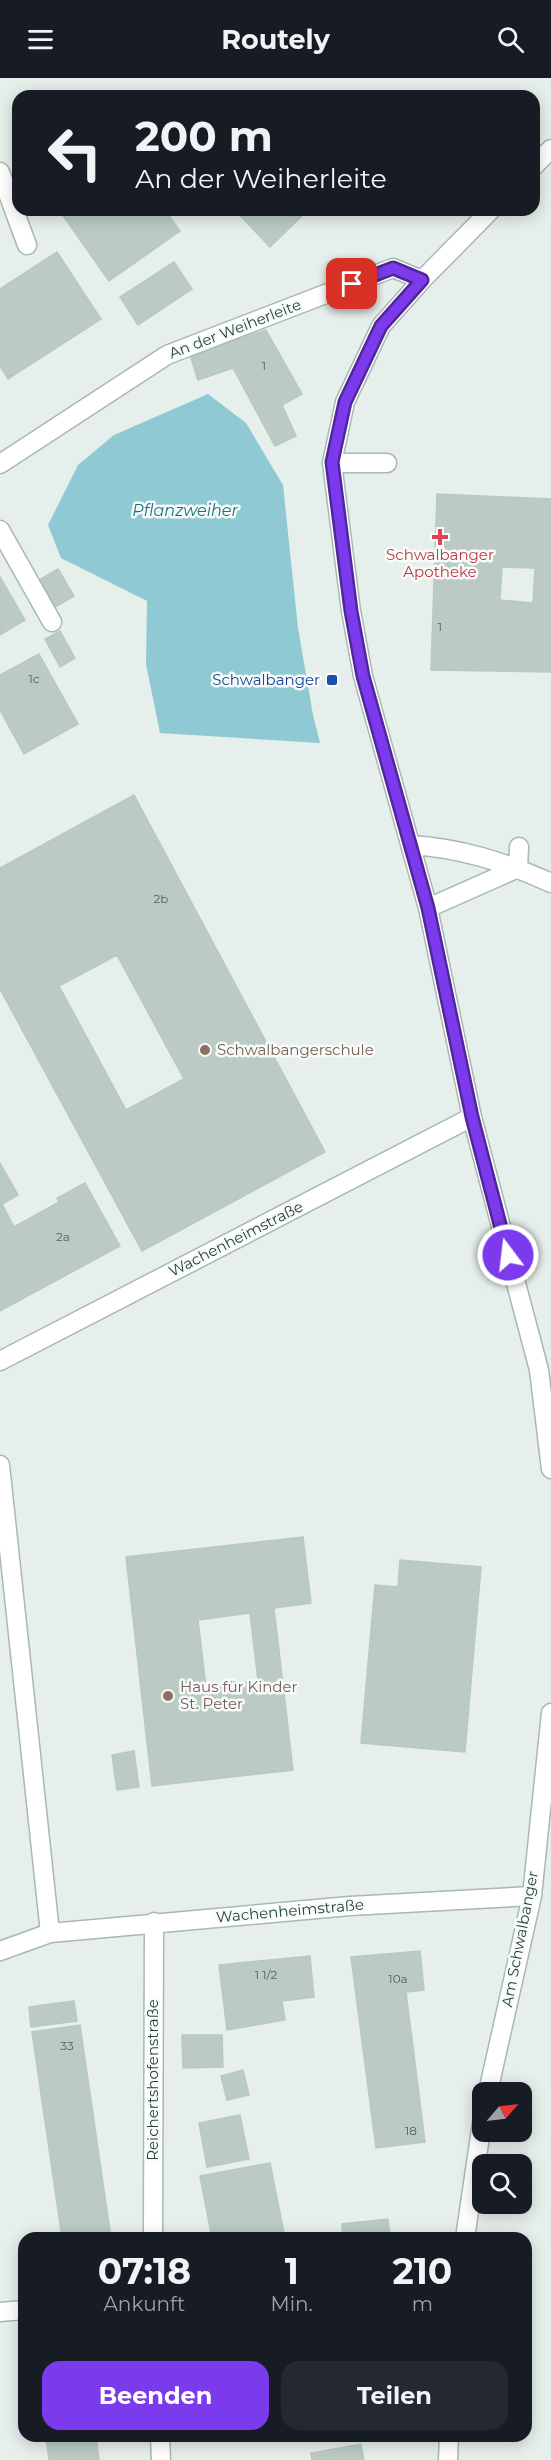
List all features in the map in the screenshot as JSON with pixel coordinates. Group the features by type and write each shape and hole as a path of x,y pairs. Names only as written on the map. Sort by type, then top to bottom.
{"street":[{"path":"540,160 551,149"},
{"path":"0,172 12,204"},
{"path":"16,216 27,245"},
{"path":"485,216 422,280 381,326 345,402 332,462 351,611 363,676 428,908 472,1117 539,1370 551,1469"},
{"name":"An der Weiherleite","path":"0,464 167,355 393,268 422,280"},
{"path":"332,462 387,464"},
{"path":"0,530 52,622"},
{"path":"410,845 441,846 486,857 551,883"},
{"path":"518,868 519,847"},
{"path":"428,908 518,868"},
{"name":"Wachenheimstraße","path":"0,1361 472,1117"},
{"path":"0,1465 50,1933"},
{"name":"Am Schwalbanger","path":"490,2082 531,1896 551,1713"},
{"name":"Wachenheimstraße","path":"0,1951 50,1933 350,1906 531,1896"},
{"name":"Reichertshofenstraße","path":"153,2232 154,1923"},
{"path":"466,2232 479,2142"},
{"path":"0,2312 18,2310"},
{"path":"160,2442 161,2460"},
{"path":"448,2460 449,2442"}],"water":[{"name":"Pflanzweiher","path":"208,394 246,423 283,485 298,628 320,743 160,733 146,664 147,601 61,558 48,525 78,465 114,435"}],"building":[{"path":"63,216 169,216 180,231 109,281"},
{"path":"241,216 302,216 270,247"},
{"path":"57,252 101,319 8,379 0,366 0,289"},
{"path":"174,262 192,289 138,325 120,297"},
{"path":"266,330 302,394 282,405 296,436 275,446 233,368 198,380 190,355"},
{"path":"437,494 551,499 551,672 431,670","holes":["502,567 535,568 533,603 500,600"]},
{"path":"58,569 74,596 55,607 39,580"},
{"path":"0,577 25,620 0,635"},
{"path":"60,631 75,658 60,667 45,639"},
{"path":"39,654 78,724 24,754 0,710 0,675"},
{"path":"134,795 325,1152 142,1251 0,989 0,868","holes":["117,955 184,1079 126,1110 59,986"]},
{"path":"0,1163 18,1195 2,1204 14,1227 59,1202 57,1198 85,1183 120,1246 0,1311"},
{"path":"303,1537 311,1603 274,1608 293,1770 152,1786 126,1557","holes":["250,1613 258,1681 206,1687 198,1620"]},
{"path":"400,1560 481,1567 465,1752 361,1743 375,1585 398,1587"},
{"path":"134,1751 139,1787 117,1790 112,1755"},
{"path":"420,1951 424,1990 406,1992 425,2142 376,2148 351,1957"},
{"path":"310,1956 314,1997 282,2001 285,2020 227,2030 219,1965"},
{"path":"74,2001 77,2021 31,2027 29,2007"},
{"path":"80,2025 110,2232 61,2232 32,2032"},
{"path":"182,2035 222,2035 223,2067 183,2068"},
{"path":"243,2070 249,2095 227,2100 221,2076"},
{"path":"240,2115 249,2159 207,2167 199,2123"},
{"path":"270,2163 284,2232 211,2232 200,2176"},
{"path":"388,2219 389,2232 343,2232 342,2224"},
{"path":"47,2442 97,2442 99,2460 49,2460"},
{"path":"361,2444 364,2460 312,2460 311,2453"}],"place":[{"name":"Schwalbanger Apotheke","path":"440,537"},
{"name":"Schwalbanger","path":"332,680"},
{"name":"Schwalbangerschule","path":"205,1050"},
{"name":"Haus für Kinder St. Peter","path":"168,1696"}],"route":[{"path":"352,284 393,268 422,280 381,326 345,402 332,462 351,611 363,676 428,908 472,1117 508,1255"}]}
